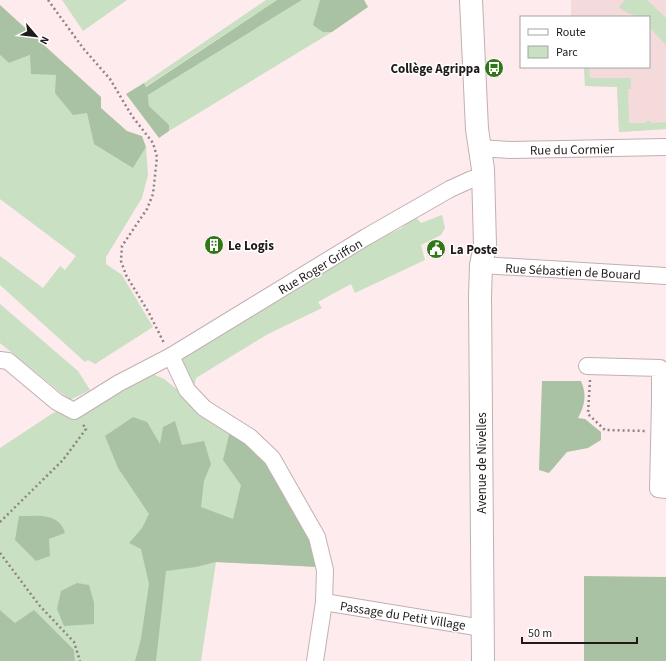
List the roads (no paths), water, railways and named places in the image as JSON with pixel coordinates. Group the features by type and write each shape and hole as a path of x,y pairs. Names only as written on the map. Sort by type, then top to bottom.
{"main road":[{"path":"471,0 479,148"},
{"name":"Avenue de Nivelles","path":"479,148 472,164 473,248 481,265"},
{"name":"Avenue de Nivelles","path":"479,148 484,169 485,246 481,265 483,661"}],"street":[{"name":"Rue du Cormier","path":"479,148 510,150 666,147"},
{"name":"Rue Roger Griffon","path":"0,360 8,361 57,402 74,411 119,383 171,356 450,189 472,179"},
{"name":"Rue Sébastien de Bouard","path":"481,265 666,276"},
{"path":"171,356 187,390 195,399 204,408 250,437 272,458 317,537 325,570 324,602 315,661"},
{"path":"589,366 660,368 663,403 659,431 658,489 666,490"},
{"name":"Passage du Petit Village","path":"324,602 482,628"}],"place":[{"name":"Collège Agrippa","path":"494,68"},
{"name":"Le Logis","path":"214,245"},
{"name":"La Poste","path":"436,249"}]}
